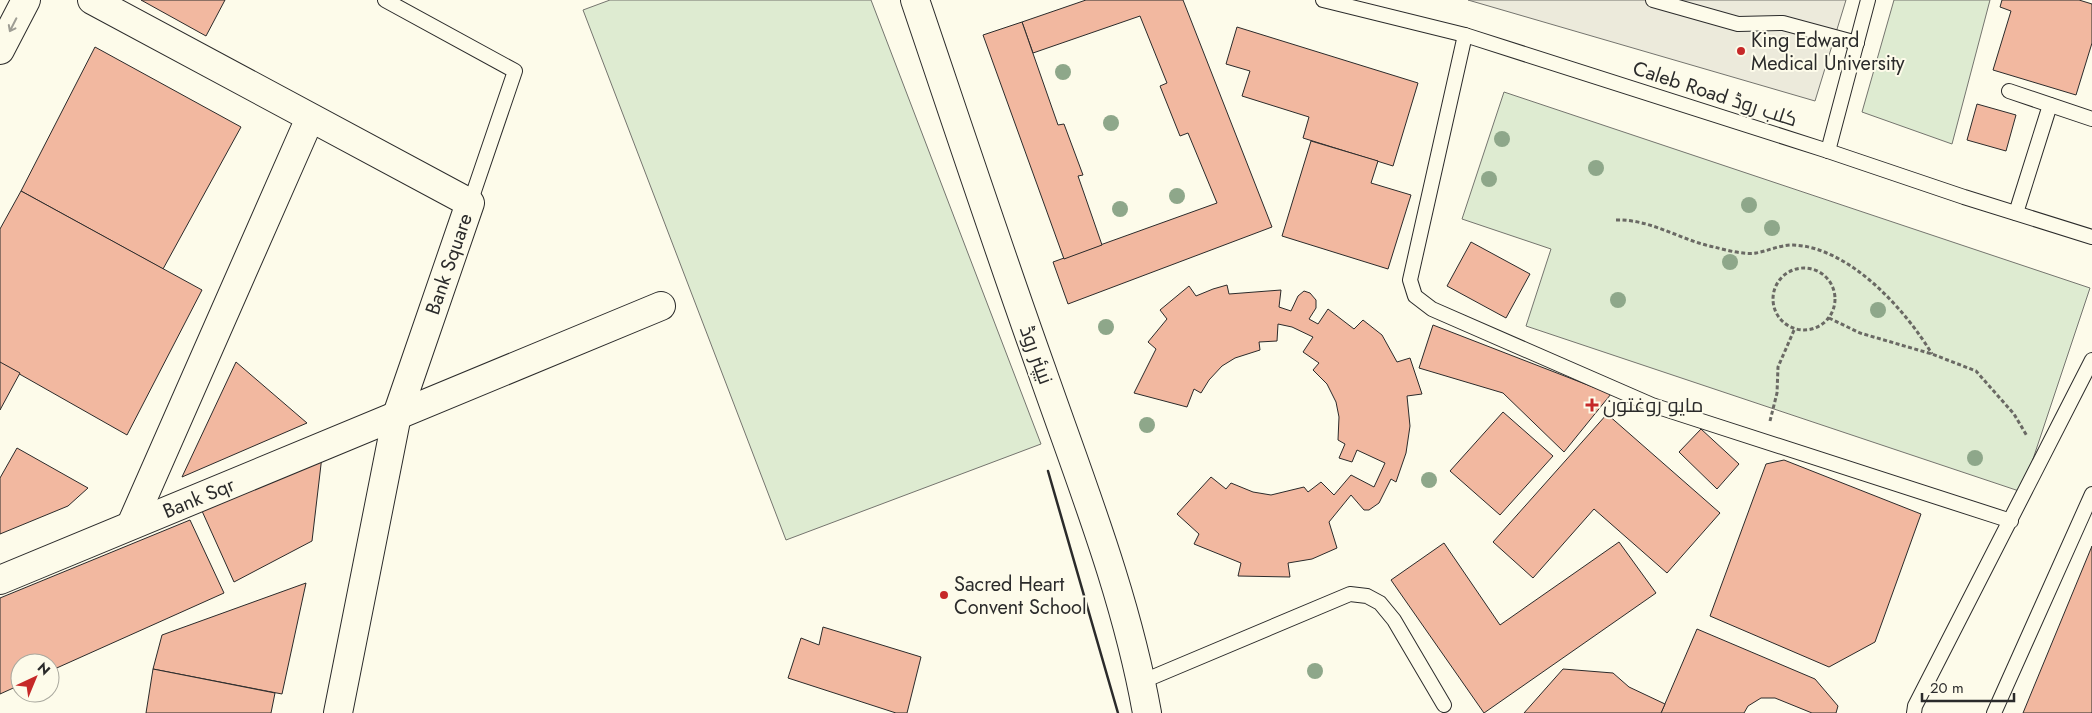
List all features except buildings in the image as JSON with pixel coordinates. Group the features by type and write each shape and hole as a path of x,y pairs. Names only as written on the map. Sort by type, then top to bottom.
{"street":[{"path":"0,50 26,0"},
{"name":"Bank Square","path":"92,0 470,203 397,416 338,713"},
{"name":"نیپئر روڈ","path":"915,0 1004,264 1101,536 1141,682 1147,713"},
{"path":"131,525 310,118"},
{"name":"Bank Sqr","path":"0,580 661,306"}],"lane":[{"path":"385,0 515,71 470,203"},
{"name":"Caleb Road کلب روڈ","path":"1323,0 1465,35 2092,236"},
{"path":"1653,0 1738,24 1783,23 1857,43"},
{"path":"1828,151 1868,0"},
{"path":"1465,35 1410,280 1415,296 1432,309 1652,405 2011,521"},
{"path":"2009,91 2092,119"},
{"path":"2016,213 2050,105"},
{"path":"1914,713 1915,706 2092,360"},
{"path":"1994,713 2092,494"},
{"path":"1141,682 1350,594 1367,596 1384,609 1394,620 1444,705"}],"path":[{"path":"1616,220 1634,219 1713,247 1754,253 1777,246 1793,245 1828,252 1882,292 1916,328 1932,354"},
{"path":"1800,268 1812,269 1823,274 1831,283 1835,294 1834,306 1829,318 1820,326 1809,330 1795,328 1786,324 1778,314 1774,303 1774,291 1780,280 1789,272 1800,268"},
{"path":"1829,318 1860,333 1932,354 1976,372 2014,414 2041,460"},
{"path":"1763,441 1777,393 1778,368 1795,328"}],"green space":[{"path":"610,0 871,0 1041,444 786,540 583,10"},
{"path":"1894,0 1990,0 1952,144 1862,112"},
{"path":"1504,92 2090,288 2022,492 1526,326 1551,249 1462,219"}],"shaded area":[{"name":"King Edward Medical University","path":"1468,0 1846,0 1815,101"}],"wall":[{"path":"1048,471 1118,713"}],"place":[{"name":"King Edward Medical University","path":"1741,51"},
{"name":"مایو روغتون","path":"1592,405"},
{"name":"Sacred Heart Convent School","path":"944,595"}]}
